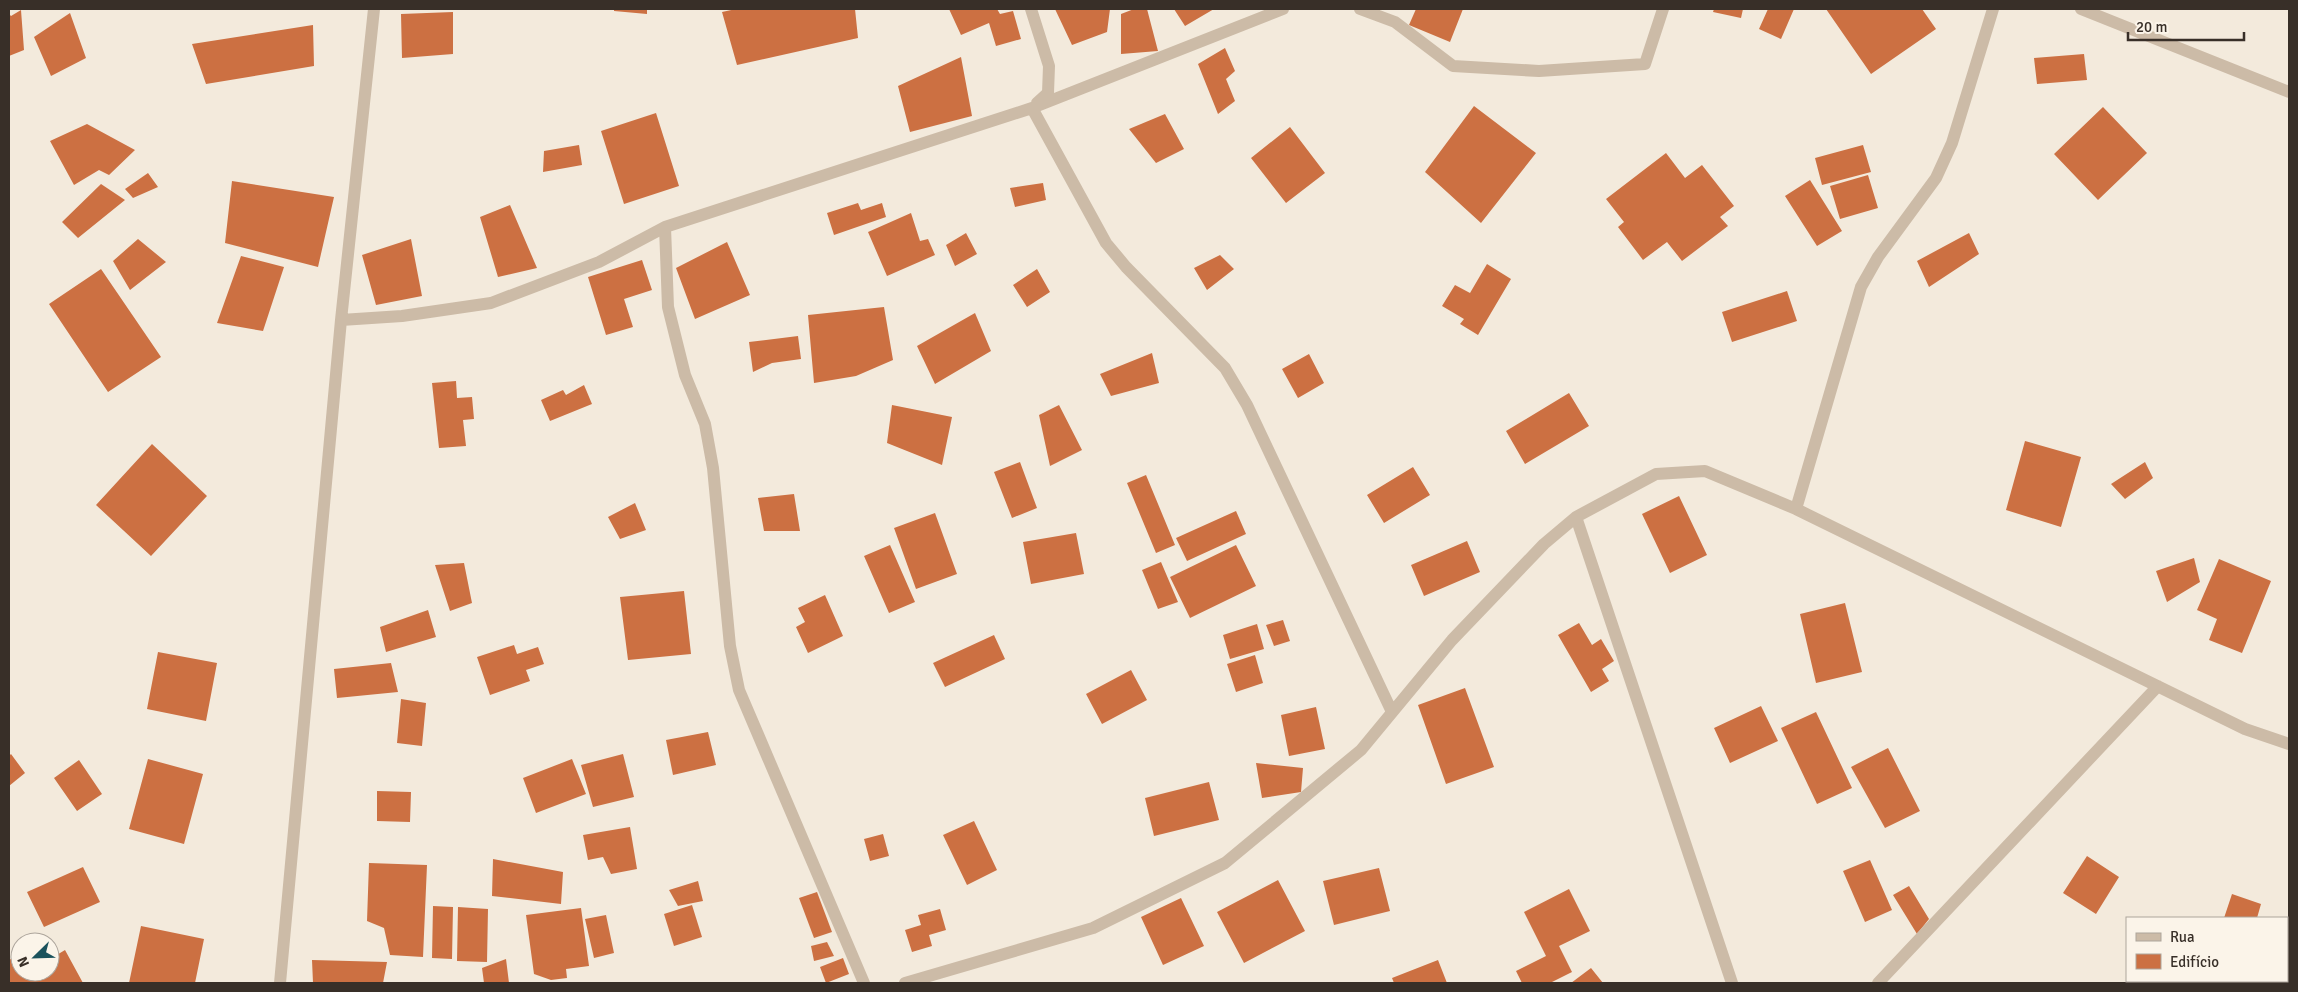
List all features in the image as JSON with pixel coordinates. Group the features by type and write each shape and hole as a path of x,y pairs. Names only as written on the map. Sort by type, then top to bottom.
{"street":[{"path":"280,983 341,320 374,9"},
{"path":"1031,9 1049,66 1048,93 1032,108"},
{"path":"341,320 402,316 491,302 599,262 665,227 1032,108 1282,9"},
{"path":"1360,9 1395,22 1453,66 1538,71 1645,64 1663,9"},
{"path":"1796,509 1861,287 1878,257 1936,178 1952,143 1993,9"},
{"path":"2081,9 2289,92"},
{"path":"1032,108 1106,243 1126,267 1198,339 1229,375 1247,405 1392,712"},
{"path":"665,227 668,307 685,375 705,424 712,460 730,646 739,690 864,983"},
{"path":"905,983 921,981 1093,928 1224,862 1361,750 1452,640 1544,544 1576,517 1656,474 1705,471 1796,509 2245,729 2289,744"},
{"path":"1576,517 1732,983"},
{"path":"1878,983 2158,686"}],"building":[{"path":"614,9 647,9 647,14 614,11"},
{"path":"736,9 855,9 858,38 737,65 722,12"},
{"path":"949,9 997,9 1000,14 1013,11 1021,39 996,46 989,23 961,35"},
{"path":"1055,9 1110,9 1107,32 1072,45"},
{"path":"1134,9 1147,9 1158,51 1121,54 1121,14"},
{"path":"1174,9 1214,9 1185,26"},
{"path":"1416,9 1463,9 1450,42 1409,25"},
{"path":"1714,9 1743,9 1741,18 1713,12"},
{"path":"1768,9 1794,9 1781,39 1759,29"},
{"path":"1826,9 1922,9 1936,29 1871,74"},
{"path":"21,10 24,50 9,56 9,14 11,16"},
{"path":"453,12 453,54 402,58 401,14"},
{"path":"70,13 86,58 51,76 34,37"},
{"path":"313,25 314,66 206,84 192,44"},
{"path":"1225,48 1235,71 1226,79 1235,101 1218,114 1198,64"},
{"path":"2084,54 2087,80 2037,84 2034,58"},
{"path":"961,57 972,116 910,132 898,86"},
{"path":"1474,106 1536,153 1481,223 1425,172"},
{"path":"2103,107 2147,153 2098,200 2054,154"},
{"path":"656,113 679,186 624,204 601,131"},
{"path":"1165,114 1184,149 1156,163 1129,129"},
{"path":"87,124 135,150 109,175 99,170 74,185 50,141"},
{"path":"1290,127 1325,173 1286,203 1251,158"},
{"path":"579,145 582,165 543,172 544,151"},
{"path":"1863,145 1871,172 1822,185 1815,158"},
{"path":"1666,153 1685,178 1702,165 1734,206 1720,217 1728,226 1682,261 1667,242 1643,260 1618,227 1624,222 1606,199"},
{"path":"148,173 158,187 133,198 125,189"},
{"path":"1868,175 1878,208 1840,219 1830,186"},
{"path":"1810,180 1842,231 1817,246 1785,196"},
{"path":"232,181 334,197 318,267 225,243"},
{"path":"1043,183 1046,200 1015,207 1010,188"},
{"path":"101,184 125,200 78,238 62,222"},
{"path":"858,203 861,210 882,203 886,217 834,235 827,213"},
{"path":"510,205 537,268 498,277 480,217"},
{"path":"911,213 920,241 928,239 935,255 887,276 868,232"},
{"path":"966,233 977,254 955,266 946,245"},
{"path":"1969,233 1979,254 1929,287 1917,261"},
{"path":"138,239 166,262 130,290 113,261"},
{"path":"411,239 422,296 376,305 362,255"},
{"path":"727,242 750,295 695,319 676,268"},
{"path":"1220,255 1234,269 1207,290 1194,268"},
{"path":"241,256 284,267 263,331 217,323"},
{"path":"642,260 652,290 624,299 633,327 606,335 588,277"},
{"path":"1487,264 1511,279 1478,335 1460,324 1464,319 1442,306 1455,285 1470,293"},
{"path":"101,269 161,357 108,392 49,304"},
{"path":"1037,269 1050,292 1027,307 1013,285"},
{"path":"1787,291 1797,321 1732,342 1722,312"},
{"path":"884,307 893,360 856,376 814,383 808,315"},
{"path":"975,313 991,351 935,384 917,346"},
{"path":"798,336 801,359 772,363 753,372 749,342"},
{"path":"1152,353 1159,383 1111,396 1100,374"},
{"path":"1309,354 1324,383 1298,398 1282,369"},
{"path":"456,381 457,398 472,397 474,419 463,420 466,446 439,448 432,383"},
{"path":"584,385 592,404 550,421 541,400 563,390 566,395"},
{"path":"1569,393 1589,426 1525,464 1506,431"},
{"path":"892,405 952,417 942,465 887,443"},
{"path":"1059,405 1082,450 1050,466 1039,415"},
{"path":"2025,441 2081,457 2061,527 2006,510"},
{"path":"152,444 207,496 151,556 96,505"},
{"path":"1020,462 1037,508 1012,518 994,472"},
{"path":"2145,462 2153,478 2125,499 2111,484"},
{"path":"1413,467 1430,495 1384,523 1367,495"},
{"path":"1146,475 1175,545 1156,553 1127,483"},
{"path":"794,494 800,531 764,531 758,498"},
{"path":"1679,496 1707,555 1670,573 1642,514"},
{"path":"635,503 646,530 620,539 608,517"},
{"path":"1236,511 1246,534 1187,561 1176,538"},
{"path":"935,513 957,574 916,589 894,528"},
{"path":"1076,533 1084,574 1031,584 1023,542"},
{"path":"1467,541 1480,572 1424,596 1411,565"},
{"path":"890,545 915,602 889,613 864,556"},
{"path":"1236,545 1256,586 1190,618 1170,577"},
{"path":"2194,558 2200,582 2167,602 2156,571"},
{"path":"2219,559 2271,581 2242,653 2209,640 2217,619 2197,610"},
{"path":"1161,562 1178,602 1158,609 1142,570"},
{"path":"464,563 472,603 450,611 435,565"},
{"path":"684,591 691,654 628,660 620,597"},
{"path":"825,595 843,636 808,653 796,627 805,622 798,608"},
{"path":"1845,603 1862,672 1816,683 1800,614"},
{"path":"428,610 436,637 386,652 380,627"},
{"path":"1283,620 1290,641 1274,646 1266,625"},
{"path":"1579,623 1592,645 1601,639 1614,661 1602,669 1609,681 1591,692 1558,635"},
{"path":"1257,624 1264,649 1230,659 1223,635"},
{"path":"994,635 1005,659 945,687 933,663"},
{"path":"514,645 517,654 538,647 544,664 526,670 530,681 490,695 477,657"},
{"path":"158,652 217,663 206,721 147,709"},
{"path":"1255,655 1263,683 1236,692 1227,664"},
{"path":"391,663 398,692 337,698 334,669"},
{"path":"1131,670 1147,700 1102,724 1086,694"},
{"path":"1465,688 1494,767 1446,784 1418,705"},
{"path":"401,699 426,703 422,746 397,743"},
{"path":"1761,706 1778,741 1730,763 1714,728"},
{"path":"1316,707 1325,749 1289,756 1281,715"},
{"path":"1816,712 1852,788 1817,804 1781,728"},
{"path":"708,732 716,765 673,775 666,740"},
{"path":"1888,748 1920,811 1885,828 1851,767"},
{"path":"11,754 25,773 9,786 9,756"},
{"path":"623,754 634,797 593,807 581,765"},
{"path":"148,759 203,774 184,844 129,829"},
{"path":"572,759 586,794 536,813 523,778"},
{"path":"79,760 102,794 77,811 54,778"},
{"path":"1256,763 1303,768 1301,792 1262,798"},
{"path":"1209,782 1219,820 1154,836 1145,798"},
{"path":"377,791 411,792 410,822 377,821"},
{"path":"974,821 997,870 967,885 943,835"},
{"path":"630,827 637,869 611,874 603,857 588,860 583,835"},
{"path":"883,834 889,856 870,861 864,839"},
{"path":"2087,856 2119,877 2096,914 2063,893"},
{"path":"493,859 563,872 561,904 492,896"},
{"path":"1870,860 1892,910 1865,922 1843,871"},
{"path":"369,863 427,865 423,957 390,955 384,928 367,921"},
{"path":"83,867 100,902 44,927 27,892"},
{"path":"1379,868 1390,911 1334,925 1323,881"},
{"path":"1278,880 1305,931 1244,963 1217,912"},
{"path":"698,881 703,901 678,906 669,890"},
{"path":"1909,886 1929,919 1917,934 1893,895"},
{"path":"1569,889 1590,931 1559,946 1572,972 1550,983 1522,983 1516,971 1546,956 1524,912"},
{"path":"817,892 832,932 814,938 799,898"},
{"path":"2232,894 2261,904 2257,917 2224,917"},
{"path":"1181,898 1204,946 1163,965 1141,917"},
{"path":"692,905 702,937 674,946 664,914"},
{"path":"433,906 453,907 452,959 432,958"},
{"path":"458,907 488,909 487,962 457,961"},
{"path":"581,908 589,966 566,969 567,978 551,980 534,974 526,915"},
{"path":"940,909 946,930 929,935 932,946 912,952 905,930 921,925 918,915"},
{"path":"606,915 614,953 594,958 585,919"},
{"path":"141,926 204,939 195,983 129,983"},
{"path":"827,942 834,956 814,961 811,946"},
{"path":"65,950 83,983 9,983 10,959 10,982 60,982 60,953"},
{"path":"843,958 849,974 826,983 820,967"},
{"path":"506,959 509,983 484,983 482,968"},
{"path":"312,960 387,962 383,983 313,983"},
{"path":"1438,960 1447,983 1394,983 1392,978"},
{"path":"1591,968 1603,983 1571,983"}]}
